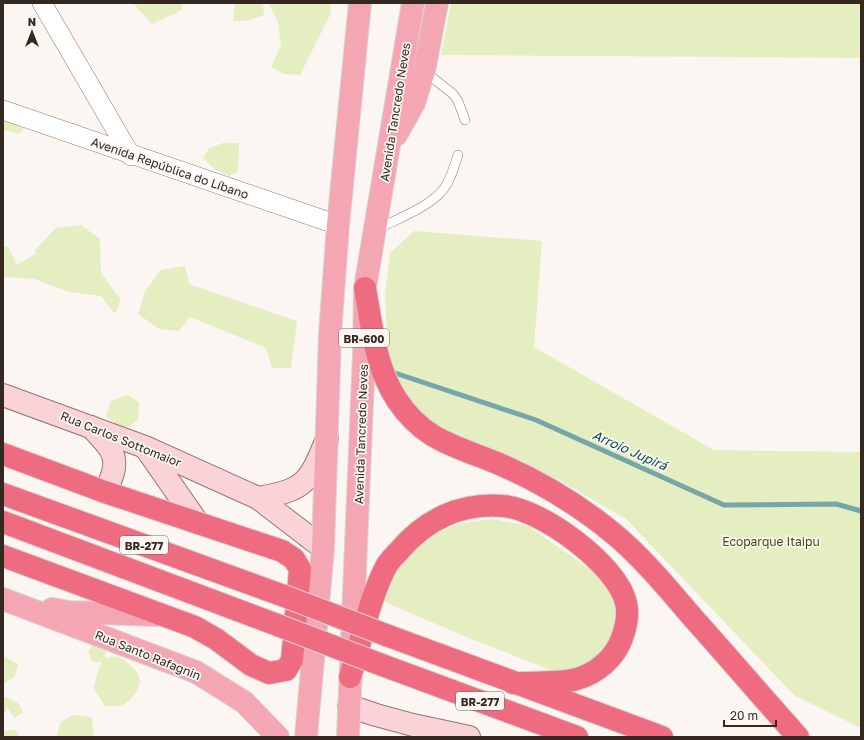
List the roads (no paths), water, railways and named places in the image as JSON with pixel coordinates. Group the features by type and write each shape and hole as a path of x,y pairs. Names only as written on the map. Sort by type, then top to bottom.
{"highway":[{"path":"365,288 378,357 397,401 416,423 428,433 446,444 497,463 547,488 590,514 647,565 798,737"},
{"path":"3,454 105,492 282,551 294,559 300,569 292,660 286,670 269,673 251,665 216,639 195,627 3,556"},
{"name":"BR-277","path":"3,494 284,596 662,737"},
{"path":"350,676 377,589 388,564 405,543 428,523 447,513 472,508 502,506 523,510 557,528 598,560 619,586 626,603 627,624 618,649 603,665 577,678 513,682"},
{"name":"BR-277","path":"3,522 577,737"}],"main road":[{"name":"BR-600","path":"323,548 328,437 330,334 338,225 360,3"},
{"name":"Avenida Tancredo Neves","path":"348,737 364,354 365,288 412,3"},
{"path":"389,146 414,103 424,71 437,3"},
{"path":"306,737 323,548"},
{"path":"9,601 69,612 164,615"},
{"name":"Rua Santo Rafagnin","path":"9,601 196,672 244,702 278,737"}],"street":[{"path":"42,3 132,156"},
{"name":"Avenida República do Líbano","path":"3,110 132,156 338,225"},
{"name":"Rua Carlos Sottomaior","path":"3,395 145,446 258,498 323,548"},
{"path":"91,426 109,446 115,459 114,475 105,492"},
{"path":"258,498 284,494 297,488 307,478 316,464 328,437"},
{"path":"145,446 198,523"},
{"path":"349,706 413,725 469,737"}],"lane":[{"path":"424,71 453,94 458,101 465,120"},
{"path":"375,230 434,198 446,186 458,155"}],"waterway":[{"name":"Arroio Jupirá","path":"395,373 536,420 724,505 836,504 861,511"}],"park label":[{"name":"Ecoparque Itaipu","path":"771,541"}]}
